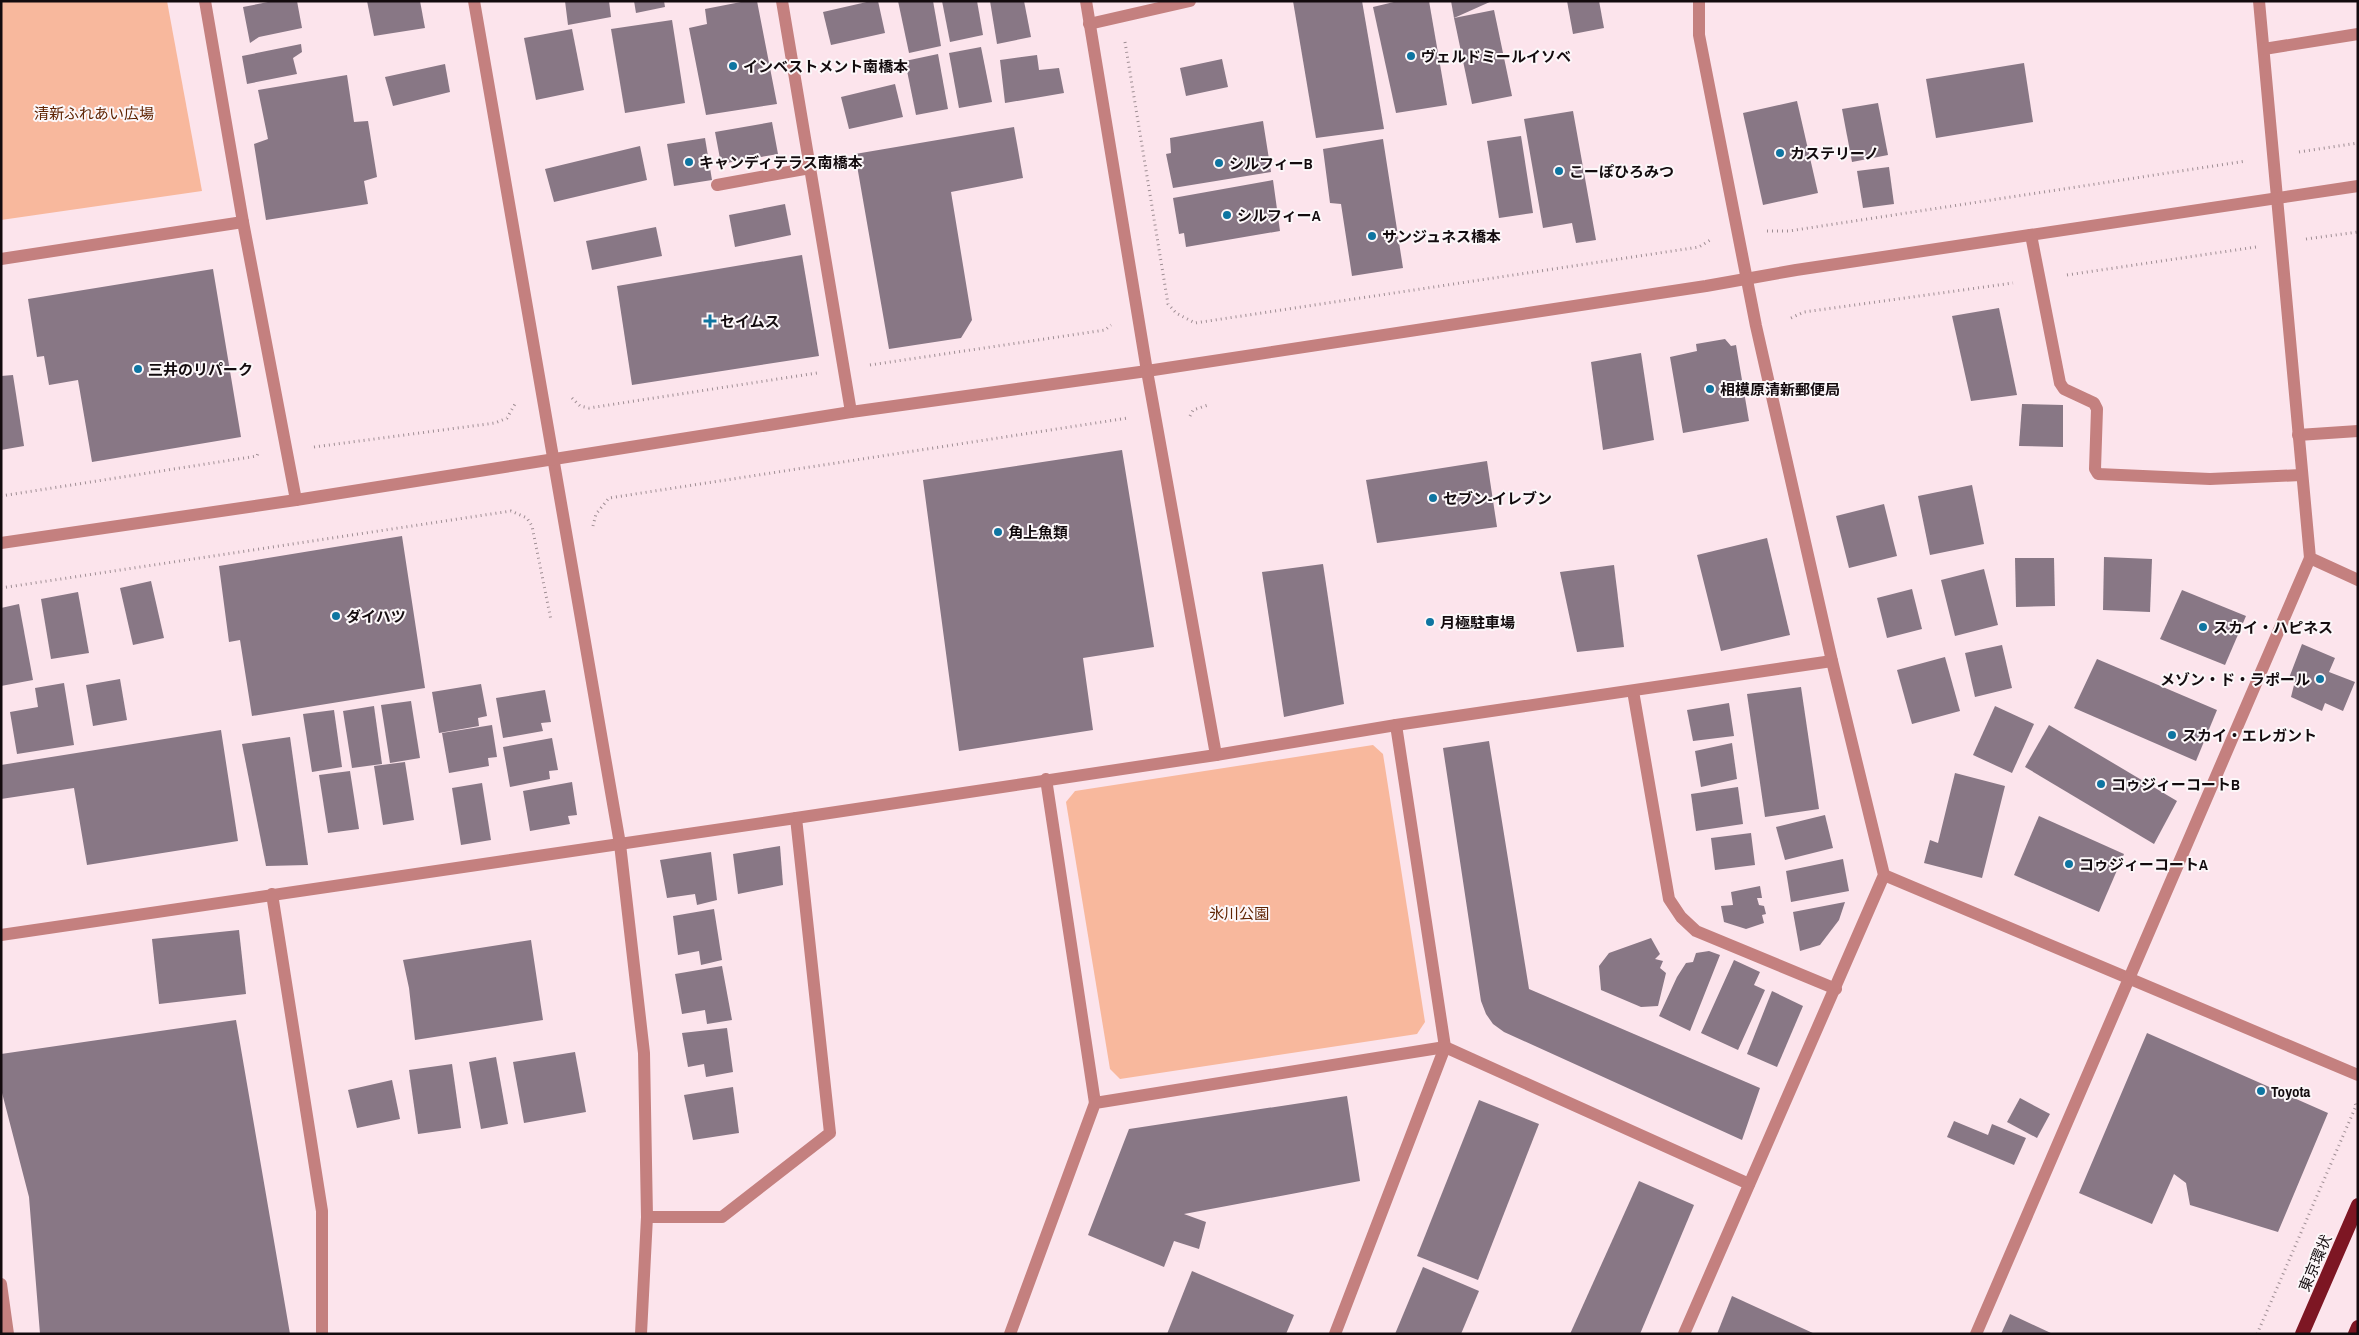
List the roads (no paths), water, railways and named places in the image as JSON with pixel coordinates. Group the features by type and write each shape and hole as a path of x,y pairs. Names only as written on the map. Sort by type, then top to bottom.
{"highway":[{"name":"東京環状","path":"2302,1334 2358,1204"},
{"path":"2355,1334 2358,1327"}],"street":[{"path":"205,1 243,222 296,500"},
{"path":"474,1 620,844 644,1052 647,1217 641,1334"},
{"path":"782,1 851,412"},
{"path":"1086,1 1147,371 1216,755"},
{"path":"1090,24 1190,1"},
{"path":"1684,1334 1836,989 1884,875 1832,661 1756,326 1699,35 1699,1"},
{"path":"1976,1334 2310,558 2259,1"},
{"path":"2264,49 2358,34"},
{"path":"717,185 810,168"},
{"path":"1,543 296,500 851,412 1147,371 2358,186"},
{"path":"1,259 243,222"},
{"path":"2031,235 2038,280 2060,384 2064,389 2094,402 2097,409 2095,469 2098,474 2210,479 2301,475"},
{"path":"2298,435 2358,431"},
{"path":"2310,558 2358,580"},
{"path":"1,935 1216,755 1396,724 1832,661"},
{"path":"1633,691 1669,899 1681,917 1696,931 1836,989"},
{"path":"1336,1334 1445,1047 1396,724"},
{"path":"1010,1334 1095,1103 1046,779"},
{"path":"647,1217 722,1217 830,1133 796,818"},
{"path":"1884,875 2358,1074"},
{"path":"272,894 322,1211 322,1334"},
{"path":"1095,1103 1445,1047 1749,1184"},
{"path":"1,1284 8,1334"}],"place":[{"name":"ヴェルドミールイソベ","path":"1411,56"},
{"name":"インベストメント南橋本","path":"733,66"},
{"name":"カステリーノ","path":"1780,153"},
{"name":"キャンディテラス南橋本","path":"689,162"},
{"name":"シルフィーB","path":"1219,163"},
{"name":"こーぽひろみつ","path":"1559,171"},
{"name":"シルフィーA","path":"1227,215"},
{"name":"サンジュネス橋本","path":"1372,236"},
{"name":"セイムス","path":"710,321"},
{"name":"三井のリパーク","path":"138,369"},
{"name":"相模原清新郵便局","path":"1710,389"},
{"name":"セブン-イレブン","path":"1433,498"},
{"name":"角上魚類","path":"998,532"},
{"name":"ダイハツ","path":"336,616"},
{"name":"月極駐車場","path":"1430,622"},
{"name":"スカイ・ハピネス","path":"2203,627"},
{"name":"メゾン・ド・ラポール","path":"2320,679"},
{"name":"スカイ・エレガント","path":"2172,735"},
{"name":"コゥジィーコートB","path":"2101,784"},
{"name":"コゥジィーコートA","path":"2069,864"},
{"name":"Toyota","path":"2261,1091"}],"park label":[{"name":"清新ふれあい広場","path":"94,113"},
{"name":"氷川公園","path":"1239,913"}]}
